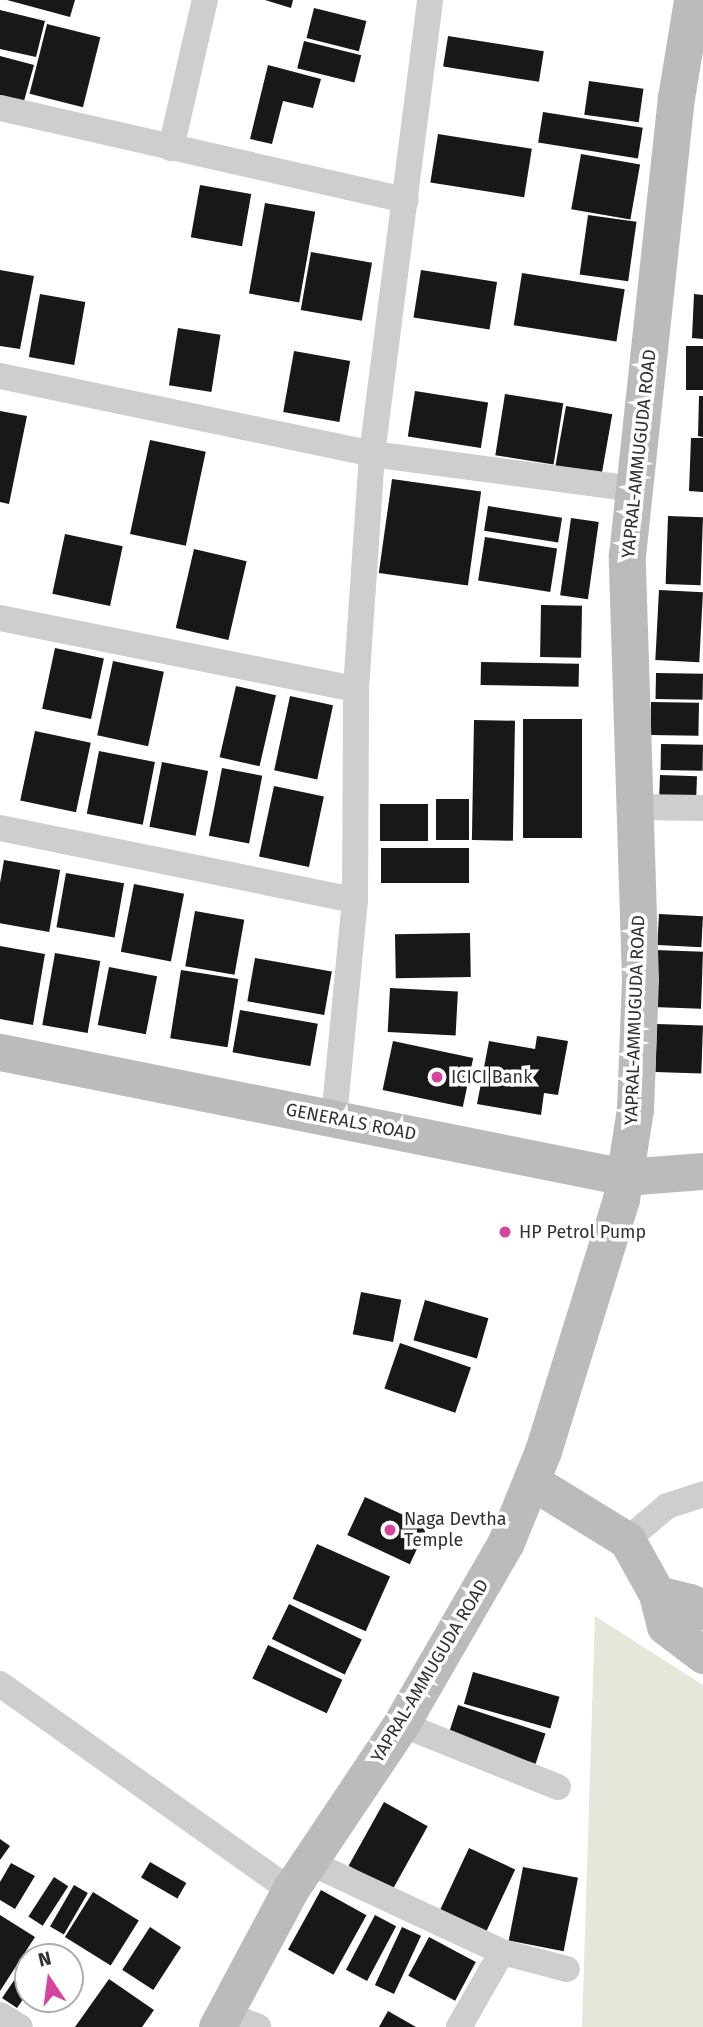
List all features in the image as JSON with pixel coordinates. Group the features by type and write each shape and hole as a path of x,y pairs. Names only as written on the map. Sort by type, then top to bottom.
{"main road":[{"name":"YAPRAL-AMMUGUDA ROAD","path":"220,2020 299,1876 401,1724 506,1542 531,1481 612,1236 625,1177 635,1109 640,980 627,555 694,37 692,0"},
{"name":"GENERALS ROAD","path":"0,1052 625,1177 703,1171"},
{"path":"531,1481 627,1540 657,1594 666,1626 703,1655"},
{"path":"657,1594 690,1602 703,1611"}],"street":[{"path":"171,148 205,0"},
{"path":"334,1118 355,900 356,689 372,454 430,0"},
{"path":"0,108 406,200"},
{"path":"0,376 372,454 634,489"},
{"path":"0,618 356,689"},
{"path":"636,807 703,808"},
{"path":"0,828 355,900"},
{"path":"627,1540 667,1506 703,1494"},
{"path":"0,1684 299,1876 502,1952 567,1969"},
{"path":"401,1724 558,1787"},
{"path":"459,2027 502,1952"},
{"path":"0,2015 20,2027"},
{"path":"220,2020 258,2027"}],"shaded area":[{"path":"595,1616 703,1685 703,2027 582,2027"}],"building":[{"path":"7,0 75,0 70,17"},
{"path":"265,0 293,0 291,8"},
{"path":"314,8 366,21 359,51 307,38"},
{"path":"0,10 45,21 36,57 0,49"},
{"path":"47,24 100,37 83,107 30,94"},
{"path":"448,36 544,51 539,82 443,67"},
{"path":"304,41 361,55 354,82 297,68"},
{"path":"0,56 34,65 24,101 0,95"},
{"path":"268,65 321,79 313,108 283,101 272,144 250,139"},
{"path":"589,81 643,89 639,122 584,115"},
{"path":"543,112 643,128 638,158 538,143"},
{"path":"438,134 532,149 524,197 430,182"},
{"path":"581,154 640,164 630,220 571,209"},
{"path":"200,185 251,194 242,246 191,237"},
{"path":"265,203 315,212 299,302 249,294"},
{"path":"588,215 637,222 628,281 580,274"},
{"path":"311,252 372,263 362,321 301,310"},
{"path":"0,270 34,276 20,349 0,346"},
{"path":"421,270 497,282 490,329 413,317"},
{"path":"522,273 625,289 616,342 514,325"},
{"path":"40,294 85,302 74,365 29,357"},
{"path":"694,294 703,295 703,339 692,338"},
{"path":"178,328 220,335 211,392 169,385"},
{"path":"686,346 703,346 703,390 686,390"},
{"path":"294,351 350,361 339,422 283,412"},
{"path":"415,391 488,403 481,448 408,436"},
{"path":"505,394 563,403 554,464 495,455"},
{"path":"699,396 703,396 703,437 698,436"},
{"path":"566,406 612,414 602,474 555,466"},
{"path":"0,411 27,416 9,504 0,502"},
{"path":"691,438 703,438 703,492 689,491"},
{"path":"150,440 206,452 186,546 130,534"},
{"path":"392,479 481,492 468,586 379,573"},
{"path":"488,506 562,518 558,542 484,531"},
{"path":"668,516 703,517 701,585 666,584"},
{"path":"571,518 599,522 588,599 560,595"},
{"path":"65,534 123,546 110,606 52,594"},
{"path":"485,537 557,548 550,592 478,580"},
{"path":"194,549 247,561 228,640 176,628"},
{"path":"659,590 703,592 699,662 655,660"},
{"path":"541,605 582,606 581,658 540,657"},
{"path":"55,648 104,658 91,719 42,709"},
{"path":"113,661 164,672 148,746 97,735"},
{"path":"481,662 579,664 579,687 481,685"},
{"path":"656,673 703,674 703,700 656,699"},
{"path":"236,686 276,695 260,766 220,757"},
{"path":"290,696 333,705 317,779 274,770"},
{"path":"651,702 699,703 698,736 650,735"},
{"path":"523,719 582,719 582,838 523,838"},
{"path":"474,720 515,721 513,841 472,840"},
{"path":"35,731 91,743 76,812 20,800"},
{"path":"661,744 703,745 703,771 661,770"},
{"path":"99,751 155,762 143,825 87,814"},
{"path":"162,762 208,771 196,836 149,827"},
{"path":"222,768 262,776 249,844 209,836"},
{"path":"660,775 697,776 696,802 659,801"},
{"path":"274,786 324,797 309,867 259,856"},
{"path":"436,799 469,799 469,840 436,840"},
{"path":"380,804 428,804 428,841 380,841"},
{"path":"381,848 469,848 469,883 381,883"},
{"path":"4,860 60,870 49,932 0,923 0,883"},
{"path":"66,873 124,883 115,937 56,927"},
{"path":"134,884 184,894 171,961 121,952"},
{"path":"195,911 244,920 235,975 185,966"},
{"path":"659,914 703,916 701,947 657,945"},
{"path":"470,933 471,977 396,978 395,934"},
{"path":"0,946 45,954 33,1025 0,1019"},
{"path":"655,950 703,952 701,1009 653,1007"},
{"path":"55,953 100,961 88,1033 42,1025"},
{"path":"255,958 332,972 324,1015 247,1001"},
{"path":"109,967 157,976 146,1034 98,1025"},
{"path":"181,970 238,979 227,1047 170,1038"},
{"path":"390,988 458,992 456,1035 388,1032"},
{"path":"240,1010 318,1024 310,1066 233,1052"},
{"path":"657,1024 703,1026 701,1074 655,1072"},
{"path":"537,1036 568,1041 558,1095 544,1093 541,1115 477,1104 489,1041 535,1049"},
{"path":"393,1041 473,1058 463,1107 383,1090"},
{"path":"361,1292 401,1300 393,1342 353,1334"},
{"path":"425,1300 488,1318 477,1359 413,1340"},
{"path":"400,1343 471,1367 455,1413 384,1388"},
{"path":"365,1497 428,1526 410,1564 347,1535"},
{"path":"317,1544 390,1577 366,1631 293,1599"},
{"path":"289,1604 362,1640 345,1675 272,1639"},
{"path":"268,1645 342,1680 327,1713 252,1679"},
{"path":"473,1672 560,1697 550,1729 464,1704"},
{"path":"458,1705 545,1733 536,1764 448,1735"},
{"path":"384,1802 428,1826 392,1890 349,1866"},
{"path":"0,1839 10,1846 0,1860"},
{"path":"469,1848 515,1870 484,1937 438,1915"},
{"path":"150,1862 186,1883 177,1899 141,1878"},
{"path":"11,1863 35,1876 15,1909 0,1900 0,1882"},
{"path":"523,1867 578,1878 564,1951 509,1941"},
{"path":"54,1877 68,1886 43,1926 28,1916"},
{"path":"74,1885 88,1893 64,1935 50,1927"},
{"path":"321,1890 366,1915 334,1975 288,1949"},
{"path":"93,1892 139,1921 111,1966 84,1949 84,1943 75,1943 65,1937"},
{"path":"0,1915 35,1937 31,1943 14,1943 14,1969 0,1991"},
{"path":"375,1915 396,1926 367,1981 346,1970"},
{"path":"150,1927 181,1947 153,1990 122,1970"},
{"path":"402,1927 421,1936 394,1994 375,1985"},
{"path":"429,1937 476,1962 455,2001 408,1976"},
{"path":"109,1979 154,2010 142,2027 75,2027"},
{"path":"14,1980 14,2006 2,1998"},
{"path":"388,2011 416,2027 379,2027"}],"place":[{"name":"ICICI Bank","path":"437,1077"},
{"name":"HP Petrol Pump","path":"505,1232"},
{"name":"Naga Devtha Temple","path":"390,1530"}]}
